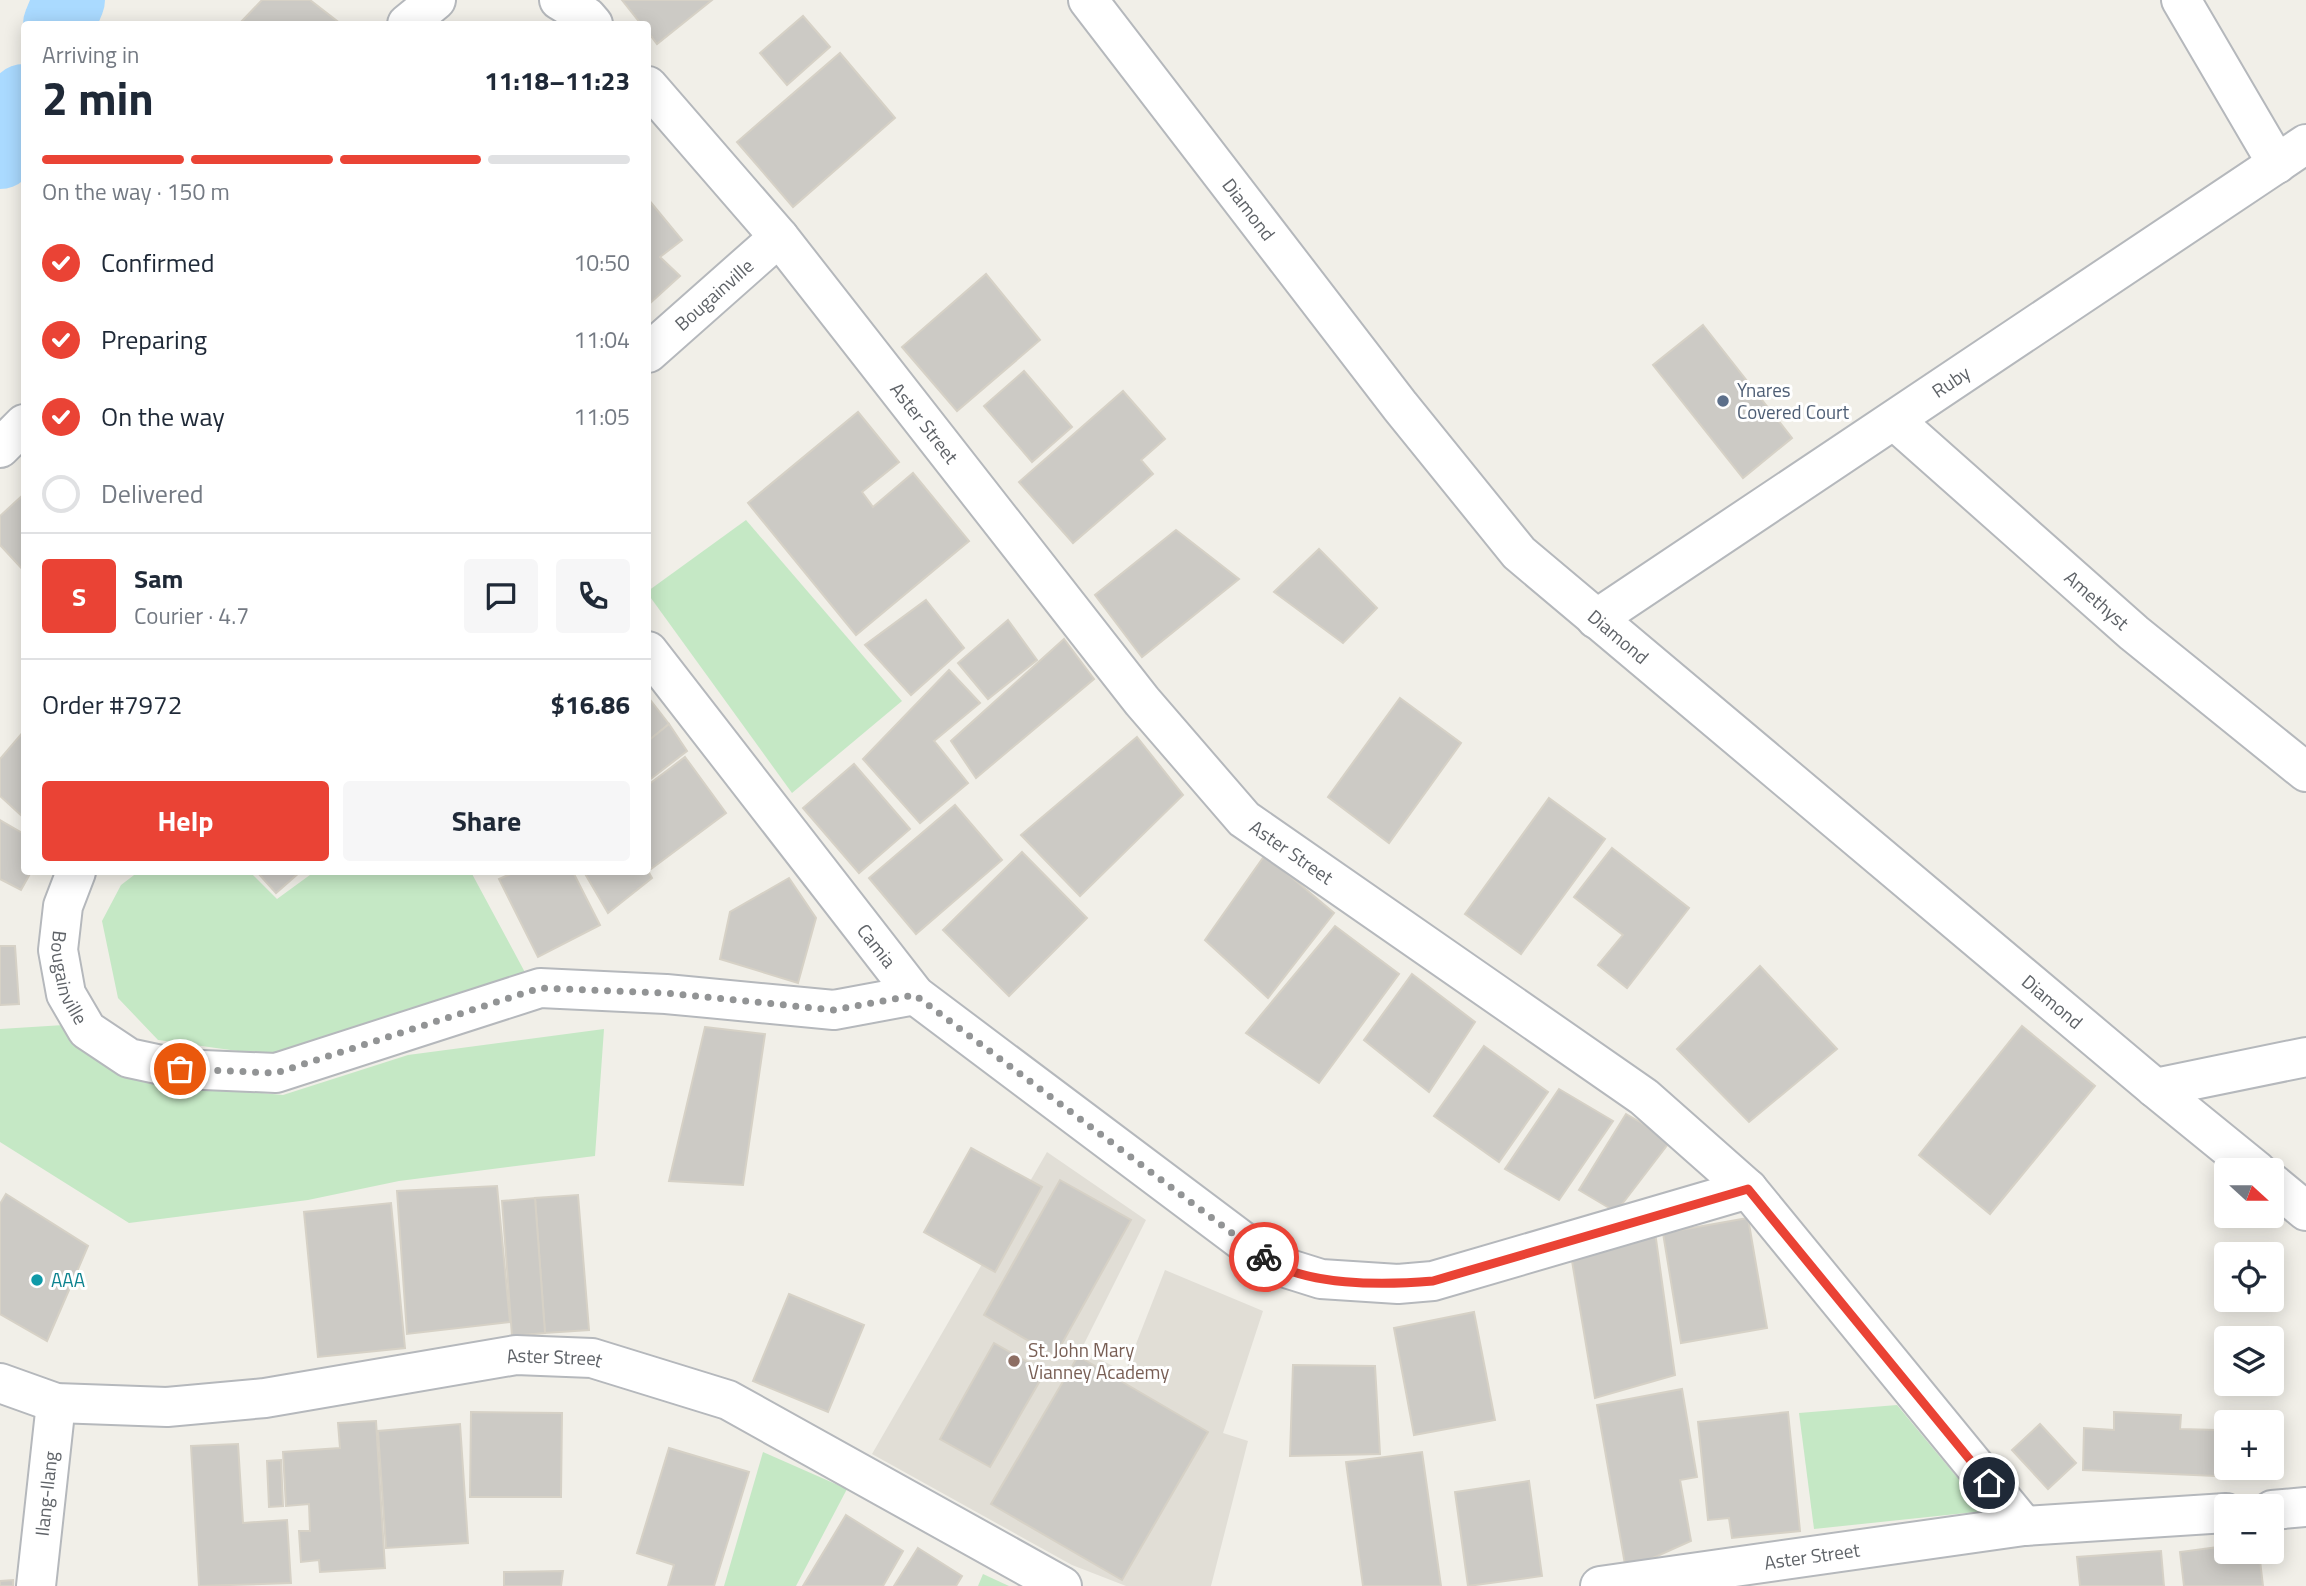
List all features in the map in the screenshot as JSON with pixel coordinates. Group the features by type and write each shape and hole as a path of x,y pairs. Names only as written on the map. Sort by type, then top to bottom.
{"street":[{"path":"411,21 436,0"},
{"path":"559,0 590,21"},
{"name":"Diamond","path":"1088,0 1391,396 1519,553 2241,1158"},
{"path":"2181,0 2291,153"},
{"name":"Aster Street","path":"651,89 779,237 1142,701 1244,818 1644,1097 1748,1189 2024,1525"},
{"name":"Ruby","path":"1596,619 2291,153"},
{"name":"Bougainville","path":"651,350 779,237"},
{"name":"Amethyst","path":"1895,421 2134,633 2306,772"},
{"path":"0,448 21,427"},
{"name":"Camia","path":"651,655 915,995 1273,1264 1321,1279 1398,1284 1433,1281 1748,1189"},
{"name":"Bougainville","path":"75,875 63,906 58,950 66,994 87,1030 129,1058 180,1069 276,1073 540,988 666,993 834,1010 915,995"},
{"path":"2155,1088 2306,1057"},
{"path":"2284,1193 2306,1211"},
{"name":"Aster Street","path":"0,1383 56,1403 167,1408 265,1398 516,1355 592,1358 728,1400 1062,1586"},
{"name":"Ilang-Ilang","path":"36,1586 56,1403"},
{"path":"2284,1509 2306,1507"},
{"name":"Aster Street","path":"1603,1586 2024,1525 2214,1514"}],"shaded area":[{"name":"St. John Mary Vianney Academy","path":"1047,1152 1146,1220 1081,1350 1125,1372 1165,1270 1263,1311 1223,1433 1248,1441 1211,1586 1126,1586 1072,1565 872,1454"}],"green space":[{"path":"746,520 902,701 792,793 651,598 651,589"},
{"path":"134,875 253,875 277,899 310,875 473,875 528,978 274,1056 158,1040 118,998 102,921 121,885"},
{"path":"64,1025 105,1057 154,1083 283,1095 408,1055 604,1029 595,1156 399,1181 308,1200 129,1223 0,1142 0,1029"},
{"path":"1897,1405 1985,1511 1814,1529 1799,1413"},
{"path":"763,1452 847,1489 796,1586 724,1586"},
{"path":"983,1574 1009,1586 978,1586"}],"building":[{"path":"262,0 310,0 337,21 242,21"},
{"path":"622,0 712,0 657,44 651,36 651,21 639,21"},
{"path":"803,16 830,47 787,85 760,53"},
{"path":"840,53 895,118 793,207 737,142"},
{"path":"651,203 682,240 660,257 680,276 651,302"},
{"path":"986,274 1040,340 957,411 902,347"},
{"name":"Ynares Covered Court","path":"1703,325 1792,438 1743,478 1653,365"},
{"path":"1024,371 1072,427 1032,462 984,406"},
{"path":"1123,391 1165,439 1141,460 1153,474 1073,543 1019,482"},
{"path":"858,412 899,462 862,492 873,507 913,473 969,541 856,635 748,503"},
{"path":"21,497 21,568 0,545 0,516"},
{"path":"1176,530 1239,579 1142,657 1095,595"},
{"path":"1319,549 1377,608 1343,643 1274,592"},
{"path":"926,600 964,648 911,695 865,645"},
{"path":"1008,620 1037,660 988,699 958,663"},
{"path":"1064,639 1094,679 976,778 951,741"},
{"path":"949,670 980,703 934,741 968,783 920,823 863,759"},
{"path":"1400,698 1461,743 1389,843 1328,797"},
{"path":"651,701 669,724 651,739"},
{"path":"669,724 687,751 651,779 651,739"},
{"path":"21,734 21,815 0,796 0,759"},
{"path":"1137,737 1183,795 1080,896 1021,835"},
{"path":"685,757 726,813 651,869 651,783"},
{"path":"854,764 910,829 859,873 803,808"},
{"path":"1549,798 1605,839 1521,954 1465,914"},
{"path":"955,805 1002,860 916,934 869,878"},
{"path":"0,820 21,832 21,875 29,875 21,890 0,879"},
{"path":"1612,848 1689,908 1627,988 1598,965 1623,935 1574,897"},
{"path":"1022,852 1087,918 1009,996 943,930"},
{"path":"1265,855 1334,913 1268,998 1205,940"},
{"path":"260,875 297,875 276,893"},
{"path":"508,875 575,875 600,925 538,957 499,879"},
{"path":"586,875 650,875 652,878 608,913"},
{"path":"789,878 816,918 798,983 720,959 730,912"},
{"path":"1335,926 1399,974 1319,1083 1246,1033"},
{"path":"0,946 15,946 19,1004 0,1005"},
{"path":"1760,966 1837,1049 1749,1122 1677,1049"},
{"path":"1412,974 1475,1022 1429,1092 1364,1040"},
{"path":"2022,1026 2095,1086 1990,1214 1919,1155"},
{"path":"705,1027 765,1034 743,1185 669,1181"},
{"path":"1484,1046 1548,1092 1499,1162 1434,1116"},
{"path":"1559,1089 1613,1121 1559,1200 1505,1169"},
{"path":"1626,1114 1671,1140 1616,1212 1579,1190"},
{"path":"971,1148 1042,1187 995,1272 924,1232"},
{"path":"1060,1180 1131,1220 1055,1356 984,1315"},
{"path":"497,1186 510,1322 407,1334 397,1191"},
{"name":"AAA","path":"6,1194 88,1246 47,1341 0,1314 0,1204"},
{"path":"578,1195 589,1330 545,1333 535,1198"},
{"path":"535,1198 545,1333 512,1336 502,1201"},
{"path":"391,1203 405,1348 318,1357 304,1212"},
{"path":"1748,1218 1767,1328 1681,1343 1663,1233"},
{"path":"1655,1232 1675,1375 1595,1398 1571,1255"},
{"path":"789,1294 864,1325 828,1412 753,1381"},
{"path":"1474,1312 1495,1420 1414,1435 1394,1328"},
{"path":"994,1343 1045,1372 990,1467 940,1439"},
{"path":"1078,1356 1208,1432 1122,1580 991,1504"},
{"path":"1293,1365 1375,1366 1380,1454 1290,1456"},
{"path":"1682,1389 1697,1477 1680,1480 1691,1541 1626,1570 1597,1405"},
{"path":"471,1412 562,1413 561,1497 470,1497"},
{"path":"1788,1412 1800,1531 1732,1538 1729,1518 1708,1520 1698,1422"},
{"path":"2114,1412 2181,1415 2180,1429 2214,1430 2214,1476 2083,1470 2084,1428 2114,1430"},
{"path":"376,1421 385,1568 320,1572 319,1560 301,1562 299,1531 310,1531 309,1504 286,1506 283,1452 340,1448 338,1423"},
{"path":"460,1424 468,1543 386,1548 378,1431"},
{"path":"2040,1424 2076,1463 2048,1489 2012,1450"},
{"path":"238,1444 243,1523 287,1520 291,1583 199,1586 191,1446"},
{"path":"669,1448 749,1472 714,1586 668,1586 674,1565 637,1553"},
{"path":"1422,1452 1441,1586 1363,1586 1346,1462"},
{"path":"281,1460 283,1506 269,1507 267,1461"},
{"path":"1529,1481 1542,1576 1468,1586 1455,1492"},
{"path":"846,1515 903,1551 883,1586 803,1586"},
{"path":"918,1548 962,1576 956,1586 894,1586"},
{"path":"2214,1548 2214,1564 2260,1564 2263,1586 2184,1586 2180,1552"},
{"path":"2161,1551 2164,1586 2080,1586 2077,1557"},
{"path":"563,1571 561,1586 504,1586 504,1572"},
{"path":"13,1580 13,1586 0,1586 0,1581"}],"waterway":[{"path":"60,21 69,0"},
{"path":"0,153 21,107"}],"way so far":[{"path":"180,1069 276,1073 540,988 666,993 834,1010 915,995 1264,1257"}],"place":[{"name":"Ynares Covered Court","path":"1723,401"},
{"name":"AAA","path":"37,1280"},
{"name":"St. John Mary Vianney Academy","path":"1014,1361"}],"route":[{"path":"1264,1257 1273,1264 1321,1279 1398,1284 1433,1281 1748,1189 1989,1483"}]}
